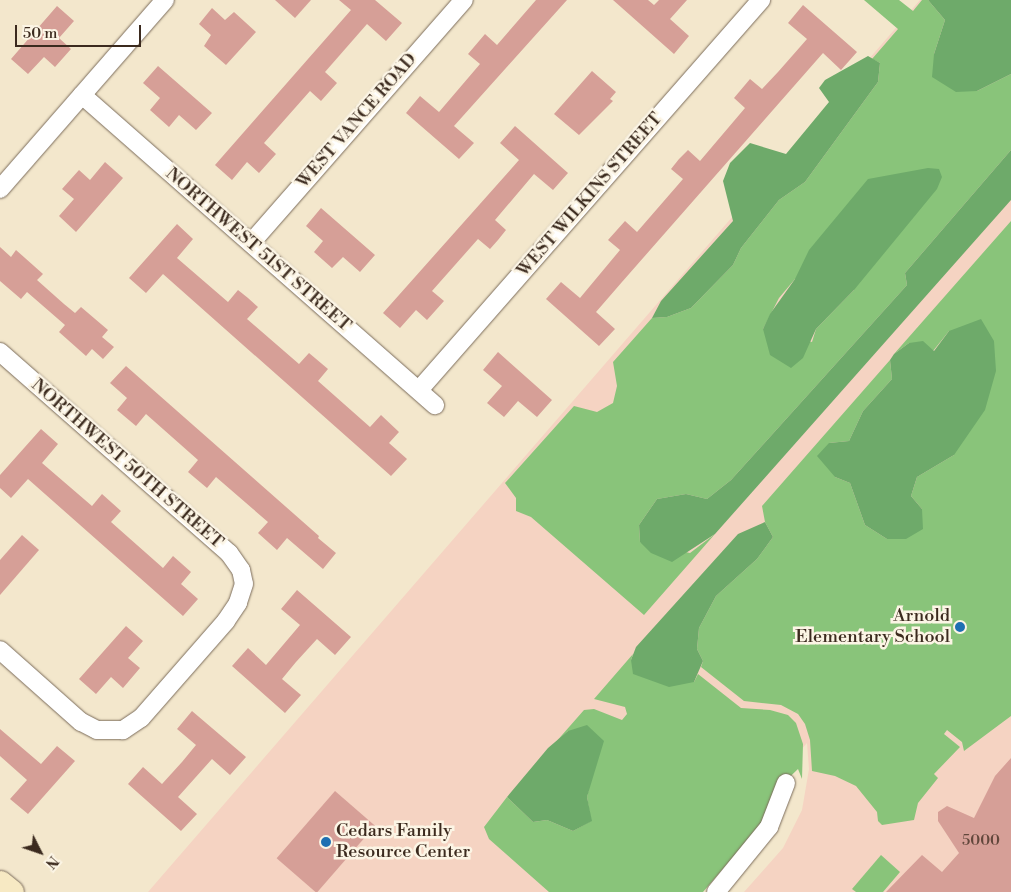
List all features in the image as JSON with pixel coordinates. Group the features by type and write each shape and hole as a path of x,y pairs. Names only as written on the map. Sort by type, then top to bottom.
{"main road":[{"path":"0,883 11,892"}],"street":[{"path":"0,189 165,0"},
{"name":"WEST VANCE ROAD","path":"251,243 464,0"},
{"name":"WEST WILKINS STREET","path":"419,390 761,0"},
{"name":"NORTHWEST 51ST STREET","path":"82,95 435,405"},
{"name":"NORTHWEST 50TH STREET","path":"0,352 229,553 241,570 244,584 238,603 226,621 141,718 127,728 107,732 81,722 0,650"},
{"path":"716,892 769,827 786,783"}],"shaded area":[{"path":"920,0 1011,0 1011,892 744,892 783,848 802,810 809,769 807,743 678,892 148,892"}],"green space":[{"path":"864,0 899,0 913,11 922,0 928,0 945,20 934,54 977,91 1011,74 1011,150 905,273 907,285 731,480 707,499 686,494 657,499 639,525 640,542 690,553 715,534 644,615 531,517 516,511 516,498 505,483 574,406 597,412 613,403 617,386 613,362 652,318 667,317 691,308 733,265 741,248 779,200 805,182 878,82 880,63 872,59 898,29","holes":["795,279 854,290 816,329 812,342 763,329 779,298"]},
{"path":"928,0 1011,0 1011,74 977,91 956,92 932,77 934,54 945,20"},
{"path":"868,56 880,63 878,82 805,182 779,200 741,248 733,265 691,308 667,317 652,318 661,301 733,221 723,181 730,163 750,143 786,154 829,102 819,88 825,80"},
{"path":"1011,150 1011,200 715,534 672,562 651,553 640,542 639,525 657,499 686,494 707,499 731,480 907,285 905,273"},
{"path":"928,168 939,169 942,177 937,189 854,290 816,329 803,358 791,368 770,355 763,329 770,314 795,279 809,250 868,179"},
{"path":"1011,221 1011,716 964,751 962,742 947,730 944,734 960,747 934,774 938,778 918,803 914,820 882,825 878,821 877,812 856,786 835,776 812,771 810,740 805,724 798,714 781,705 744,701 701,667 703,661 697,649 699,628 716,596 757,559 773,537 765,522 762,506 890,360 892,379 863,411 849,441 829,443 835,477 850,483 865,525 887,539 922,509 911,496 917,477 954,455 949,331 933,351 909,343 894,354"},
{"path":"981,319 994,341 996,371 985,410 954,455 917,477 911,496 922,509 923,529 906,539 887,539 865,525 850,483 835,477 817,456 829,443 849,441 863,411 892,379 890,360 894,354 909,343 923,341 934,351 949,331"},
{"path":"765,522 773,537 757,559 716,596 699,628 697,649 703,661 694,682 669,687 633,674 631,660 636,647 738,534"},
{"path":"633,654 631,660 694,682 698,674 741,708 770,710 788,715 796,723 803,744 802,779 798,769 773,793 764,821 703,892 549,892 489,839 484,827 507,797 533,822 547,820 573,831 591,821 587,797 593,770 568,731 555,743 584,710 594,709 622,720 627,714 625,707 594,699"},
{"path":"587,725 604,741 587,797 592,821 573,831 547,820 533,822 507,797 548,748 568,731"},
{"path":"881,855 900,872 883,892 856,892 852,889"}],"building":[{"path":"275,0 311,0 295,18"},
{"path":"339,0 375,0 402,23 386,41 367,24 325,72 337,83 321,101 310,91 264,143 276,154 259,173 247,162 232,180 215,165 351,10"},
{"path":"536,0 567,0 454,126 474,143 459,159 406,113 420,96 439,112 480,64 468,54 485,34 497,45"},
{"path":"613,0 648,0 654,5 659,0 687,0 670,19 689,36 674,54"},
{"path":"803,5 857,52 841,70 823,53 622,282 596,312 615,329 599,346 546,299 561,282 580,298 620,250 608,240 625,221 637,232 683,179 671,169 679,159 688,150 700,161 745,108 734,98 750,79 762,89 807,39 788,23"},
{"path":"57,6 74,21 59,38 71,49 55,67 44,57 28,74 11,59"},
{"path":"212,8 225,20 234,12 256,32 226,65 204,46 211,35 199,24"},
{"path":"158,66 212,113 196,130 179,115 169,127 150,110 160,98 143,83"},
{"path":"592,71 616,92 610,99 613,101 579,135 554,114"},
{"path":"515,126 568,173 553,190 534,174 495,220 506,230 498,240 490,249 478,239 432,291 444,301 427,320 416,310 400,328 383,313 519,160 500,143"},
{"path":"105,162 123,178 76,232 59,216 74,199 62,189 79,170 90,180"},
{"path":"321,208 375,255 360,272 343,257 332,268 314,252 323,241 306,226"},
{"path":"177,224 193,239 177,258 228,302 238,290 248,298 258,307 247,319 299,364 309,353 328,369 318,381 370,427 381,415 399,432 389,443 407,459 391,476 163,274 146,293 129,278"},
{"path":"0,247 11,257 16,250 43,274 37,280 64,304 75,313 81,307 108,330 102,337 114,347 103,359 92,349 86,356 59,332 65,325 27,292 21,299 0,281"},
{"path":"498,352 552,400 537,417 518,401 504,417 487,403 502,386 483,370"},
{"path":"126,366 336,553 323,569 287,538 277,550 258,533 268,522 216,477 207,488 188,472 198,460 146,414 136,426 117,410 127,398 110,383"},
{"path":"41,429 58,444 42,463 92,506 102,494 121,511 111,522 163,568 173,556 191,572 181,584 198,599 183,616 28,479 11,498 0,488 0,475"},
{"path":"22,535 39,550 0,595 0,560"},
{"path":"297,590 351,637 335,655 317,639 296,662 282,679 301,695 285,713 232,666 248,648 266,665 300,625 281,609"},
{"path":"126,626 143,641 128,658 140,668 123,688 111,677 96,694 79,679"},
{"path":"192,711 246,757 230,775 212,759 178,797 197,814 181,831 128,784 143,767 162,784 182,762 196,745 177,729"},
{"path":"0,729 41,764 57,746 75,761 28,814 10,799 27,780 0,756"},
{"path":"1011,758 1011,892 886,892 922,855 942,872 959,853 938,821 938,812 947,806 974,818 995,776"},
{"name":"Cedars Family Resource Center","path":"335,791 375,826 317,892 277,858"}],"place":[{"name":"Arnold Elementary School","path":"960,627"},
{"name":"Cedars Family Resource Center","path":"326,842"}]}
